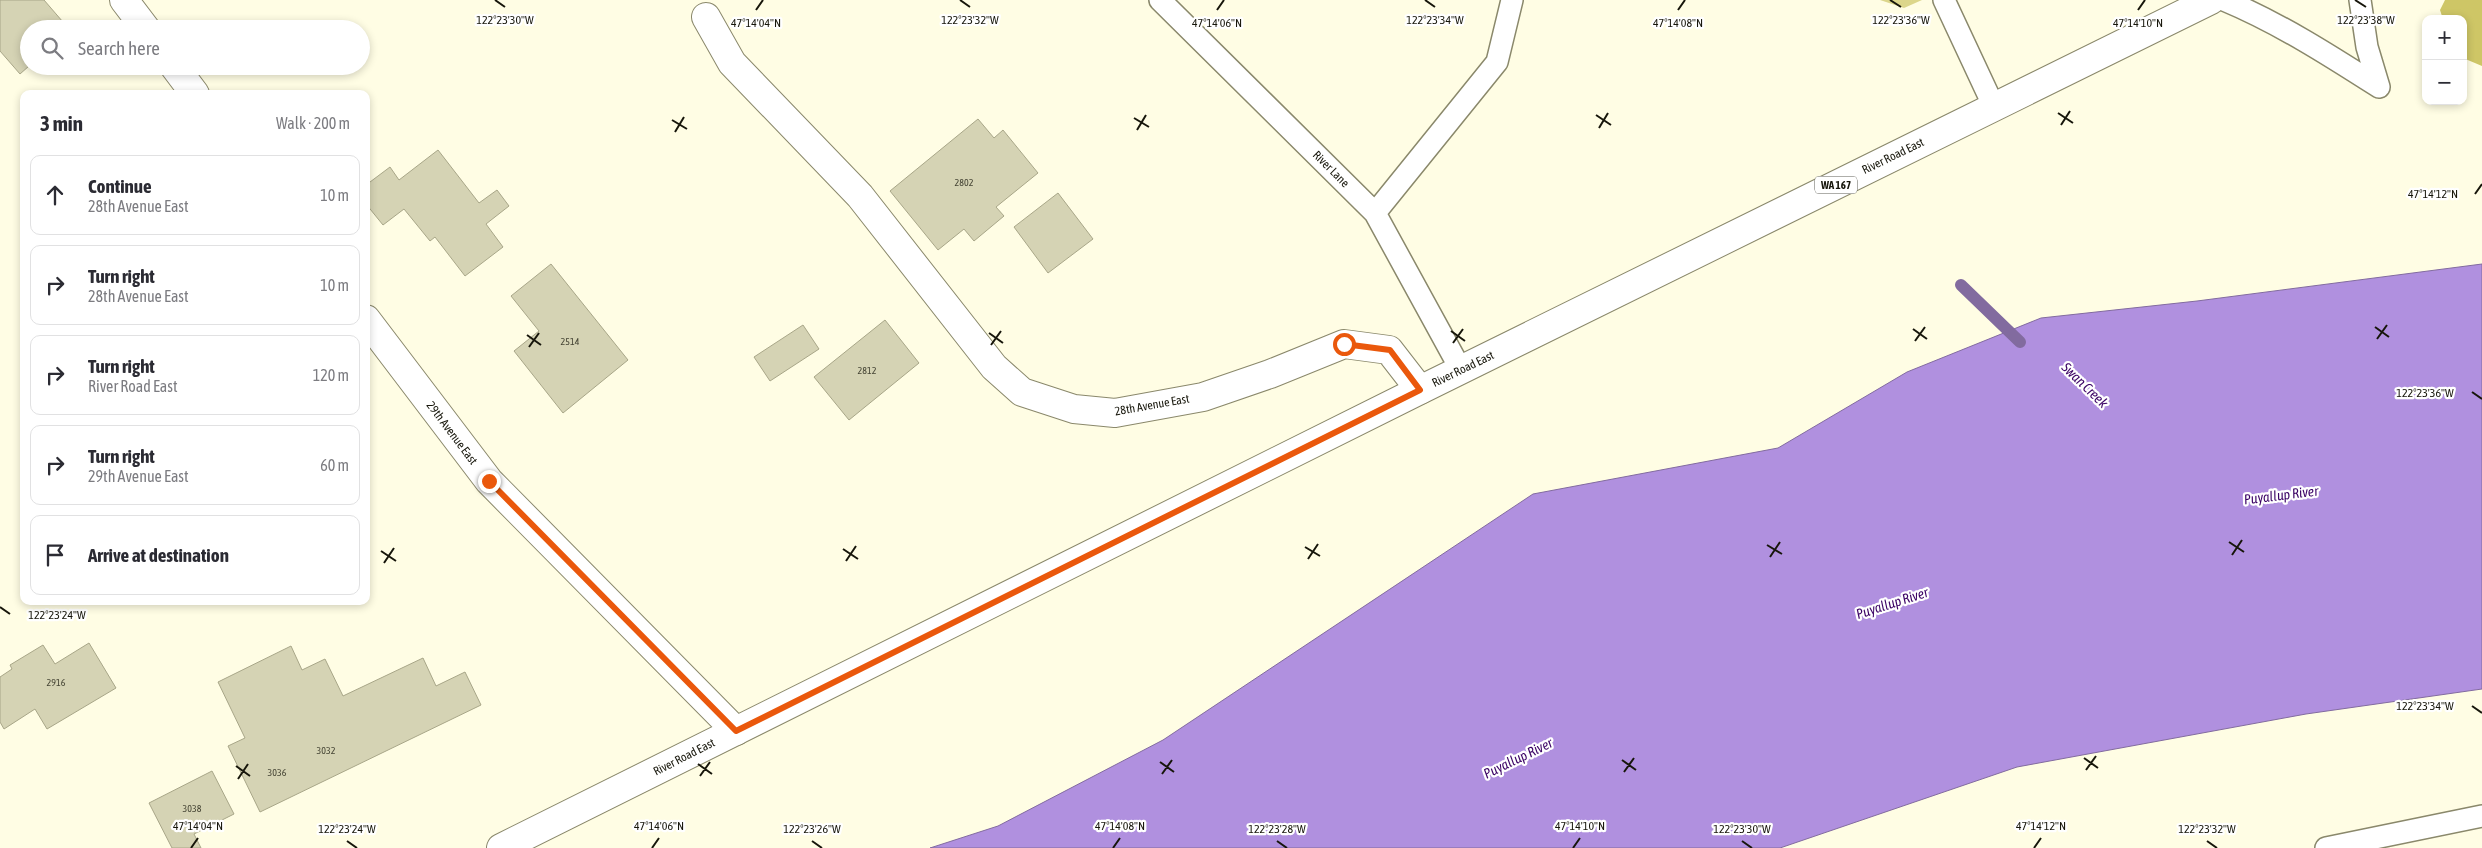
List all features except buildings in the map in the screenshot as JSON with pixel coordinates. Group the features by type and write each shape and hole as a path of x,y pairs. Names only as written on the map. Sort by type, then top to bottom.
{"main road":[{"path":"124,0 139,20"},
{"name":"River Road East","path":"502,848 1420,390 2211,0"},
{"name":"28th Avenue East","path":"706,16 732,63 860,196 994,367 1022,392 1074,409 1115,413 1203,396 1270,374 1344,344 1390,350 1420,390"},
{"path":"181,75 192,90"},
{"name":"29th Avenue East","path":"370,324 489,481 736,731"}],"lane":[{"name":"River Lane","path":"1160,0 1376,213 1461,370"},
{"path":"1376,213 1497,62 1512,0"},
{"path":"1944,0 1994,107"},
{"path":"2224,0 2256,13 2298,36 2379,87 2368,46 2360,0"},
{"path":"2326,848 2482,816"}],"shaded area":[{"path":"1880,0 1922,0 1904,8"},
{"path":"2445,0 2482,0 2482,66 2467,60 2467,15 2442,15 2440,10"}],"water":[{"name":"Puyallup River","path":"2482,264 2482,689 2306,714 2017,767 1780,848 930,848 998,826 1163,740 1533,494 1778,448 1907,372 2041,318 2197,301"}],"waterway":[{"name":"Swan Creek","path":"1961,285 2020,342"}],"route":[{"path":"489,481 736,731 1420,390 1390,350 1344,344"}]}
